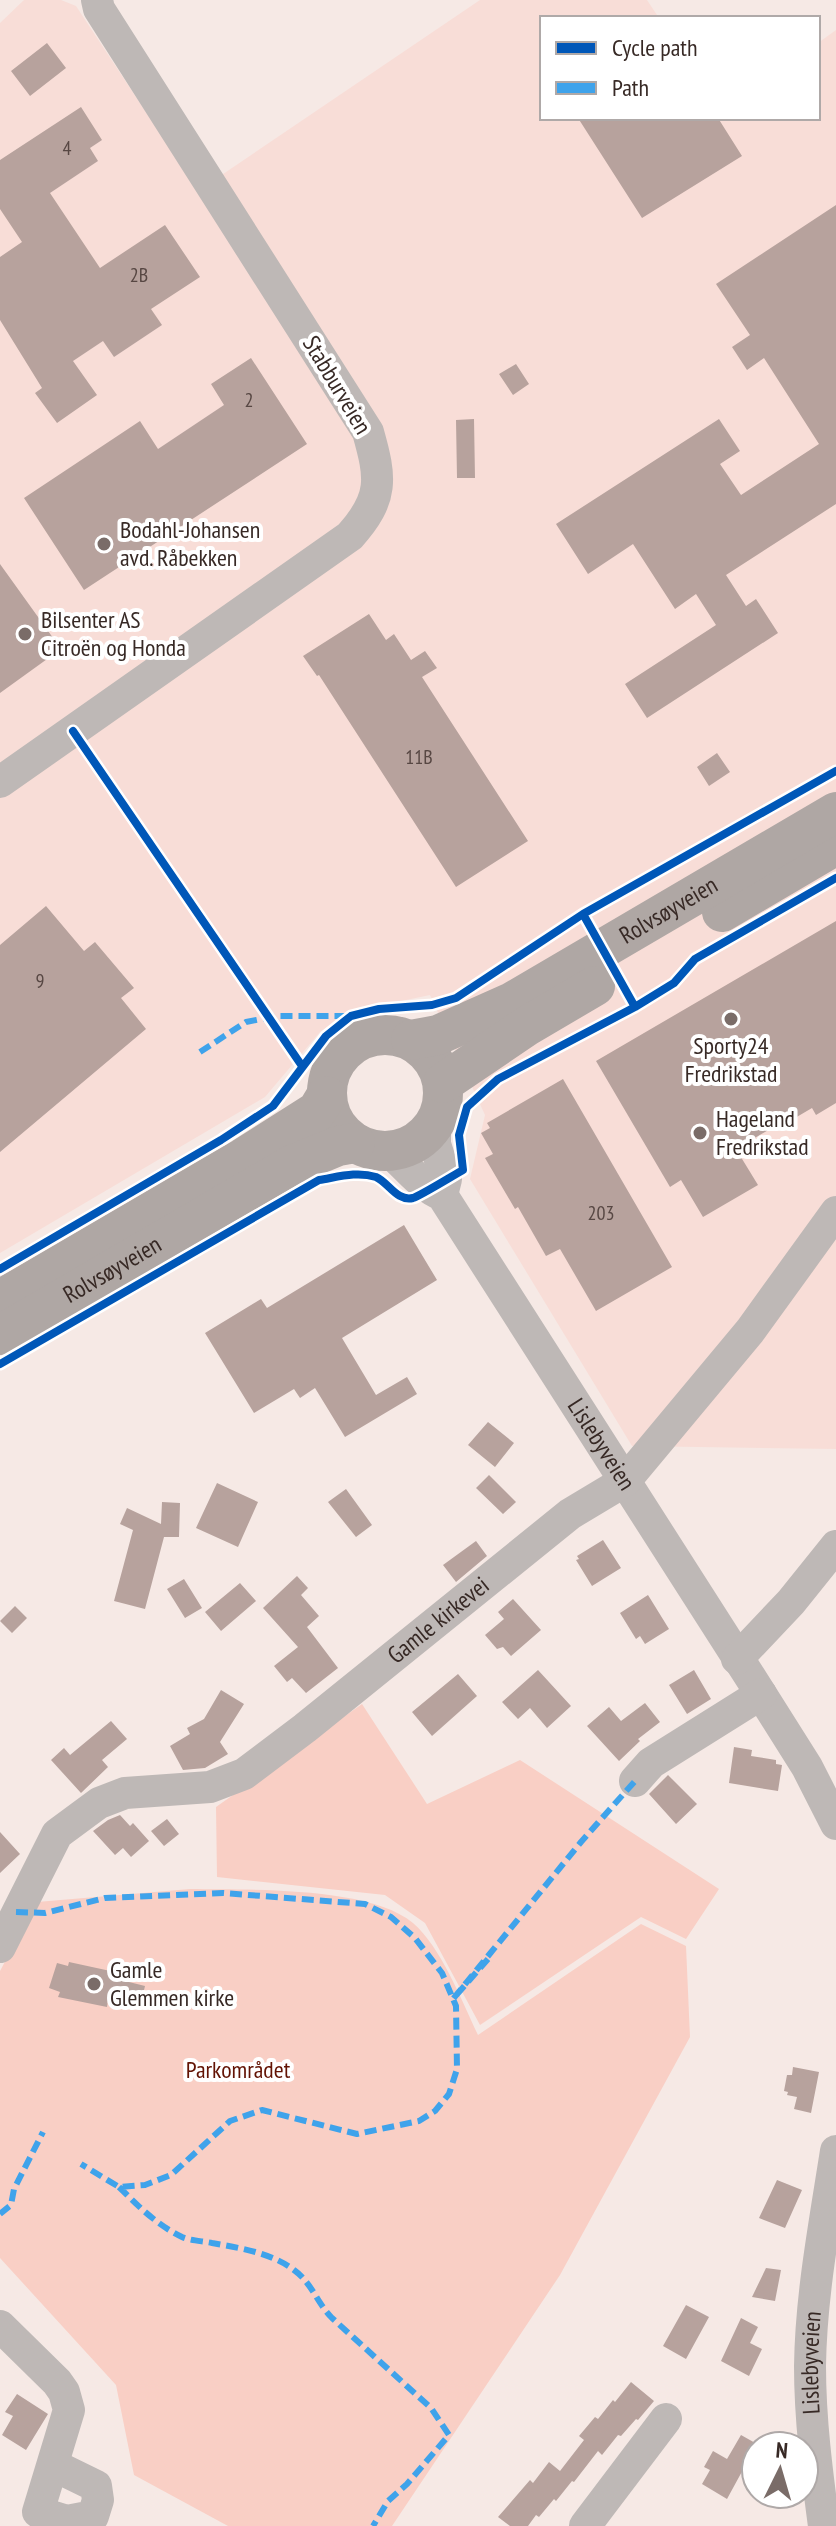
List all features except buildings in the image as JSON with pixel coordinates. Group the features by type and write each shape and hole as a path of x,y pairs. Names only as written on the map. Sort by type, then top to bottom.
{"main road":[{"name":"Rolvsøyveien","path":"411,1040 438,1035 512,1002 836,812"},
{"name":"Rolvsøyveien","path":"443,1083 527,1026 836,845"},
{"path":"389,1034 411,1040 433,1059 443,1083 442,1105 435,1123 416,1143 372,1147 337,1126 326,1096 330,1073 344,1051 364,1038 389,1034"},
{"name":"Rolvsøyveien","path":"0,1300 243,1158 317,1111 326,1096"},
{"name":"Rolvsøyveien","path":"0,1335 292,1165 338,1146 372,1147"}],"street":[{"name":"Stabburveien","path":"0,782 350,536 365,519 379,484 368,432 99,9 97,0"},
{"name":"Lislebyveien","path":"435,1123 435,1144 446,1179 442,1195"},
{"name":"Lislebyveien","path":"372,1147 404,1163 427,1189 442,1195 807,1767 836,1824"},
{"name":"Gamle kirkevei","path":"0,1947 57,1834 99,1803 125,1793 210,1787 244,1774 570,1514 625,1481 750,1331 836,1212"},
{"path":"737,1659 791,1602 836,1546"},
{"path":"635,1781 651,1763 761,1694"},
{"name":"Lislebyveien","path":"824,2526 826,2471 810,2364 814,2303 836,2151"},
{"path":"0,2326 64,2392 69,2410 53,2465"},
{"path":"585,2526 666,2419"}],"shaded area":[{"path":"24,0 61,0 76,6 198,191 480,0 647,0 658,16 540,16 540,120 820,120 820,42 836,30 836,1449 632,1446 470,1179 485,1115 430,995 349,1012 320,1032 265,1097 0,1253 0,23"}],"green space":[{"path":"362,1704 427,1804 520,1760 719,1889 686,1939 641,1917 480,2025 425,1923 385,1895 217,1877 216,1807"},
{"name":"Parkområdet","path":"190,1889 306,1892 368,1902 393,1911 413,1923 433,1946 478,2035 641,1924 686,1946 690,2037 560,2275 392,2526 228,2526 134,2475 116,2385 0,2258 0,1971 37,1902"}],"marked path":[{"path":"200,1052 246,1022 276,1016 351,1016"},
{"path":"488,1959 453,1999 635,1781"},
{"path":"16,1912 45,1913 105,1898 223,1893 365,1904 391,1917 415,1938 442,1973 456,2006 457,2069 449,2094 435,2111 419,2121 357,2134 262,2110 230,2121 171,2175 145,2185 119,2187 81,2164"},
{"path":"0,2214 11,2205 14,2189 43,2132"},
{"path":"119,2187 156,2221 182,2237 255,2252 276,2259 294,2270 332,2318 431,2408 449,2435 407,2484 388,2501 373,2526"}],"cycle path":[{"path":"73,731 302,1066"},
{"path":"0,1269 221,1140 273,1106 326,1036 351,1016 379,1009 432,1005 456,998 583,914 836,771"},
{"path":"0,1364 319,1180 369,1175 402,1197 413,1198 463,1170 459,1135 467,1107 498,1079 635,1007 674,983 695,959 836,878"},
{"path":"583,914 635,1007"}],"place":[{"name":"Bodahl-Johansen avd. Råbekken","path":"104,544"},
{"name":"Bilsenter AS Citroën og Honda","path":"25,634"},
{"name":"Sporty24 Fredrikstad","path":"731,1019"},
{"name":"Hageland Fredrikstad","path":"700,1133"},
{"name":"Gamle Glemmen kirke","path":"94,1984"}]}
